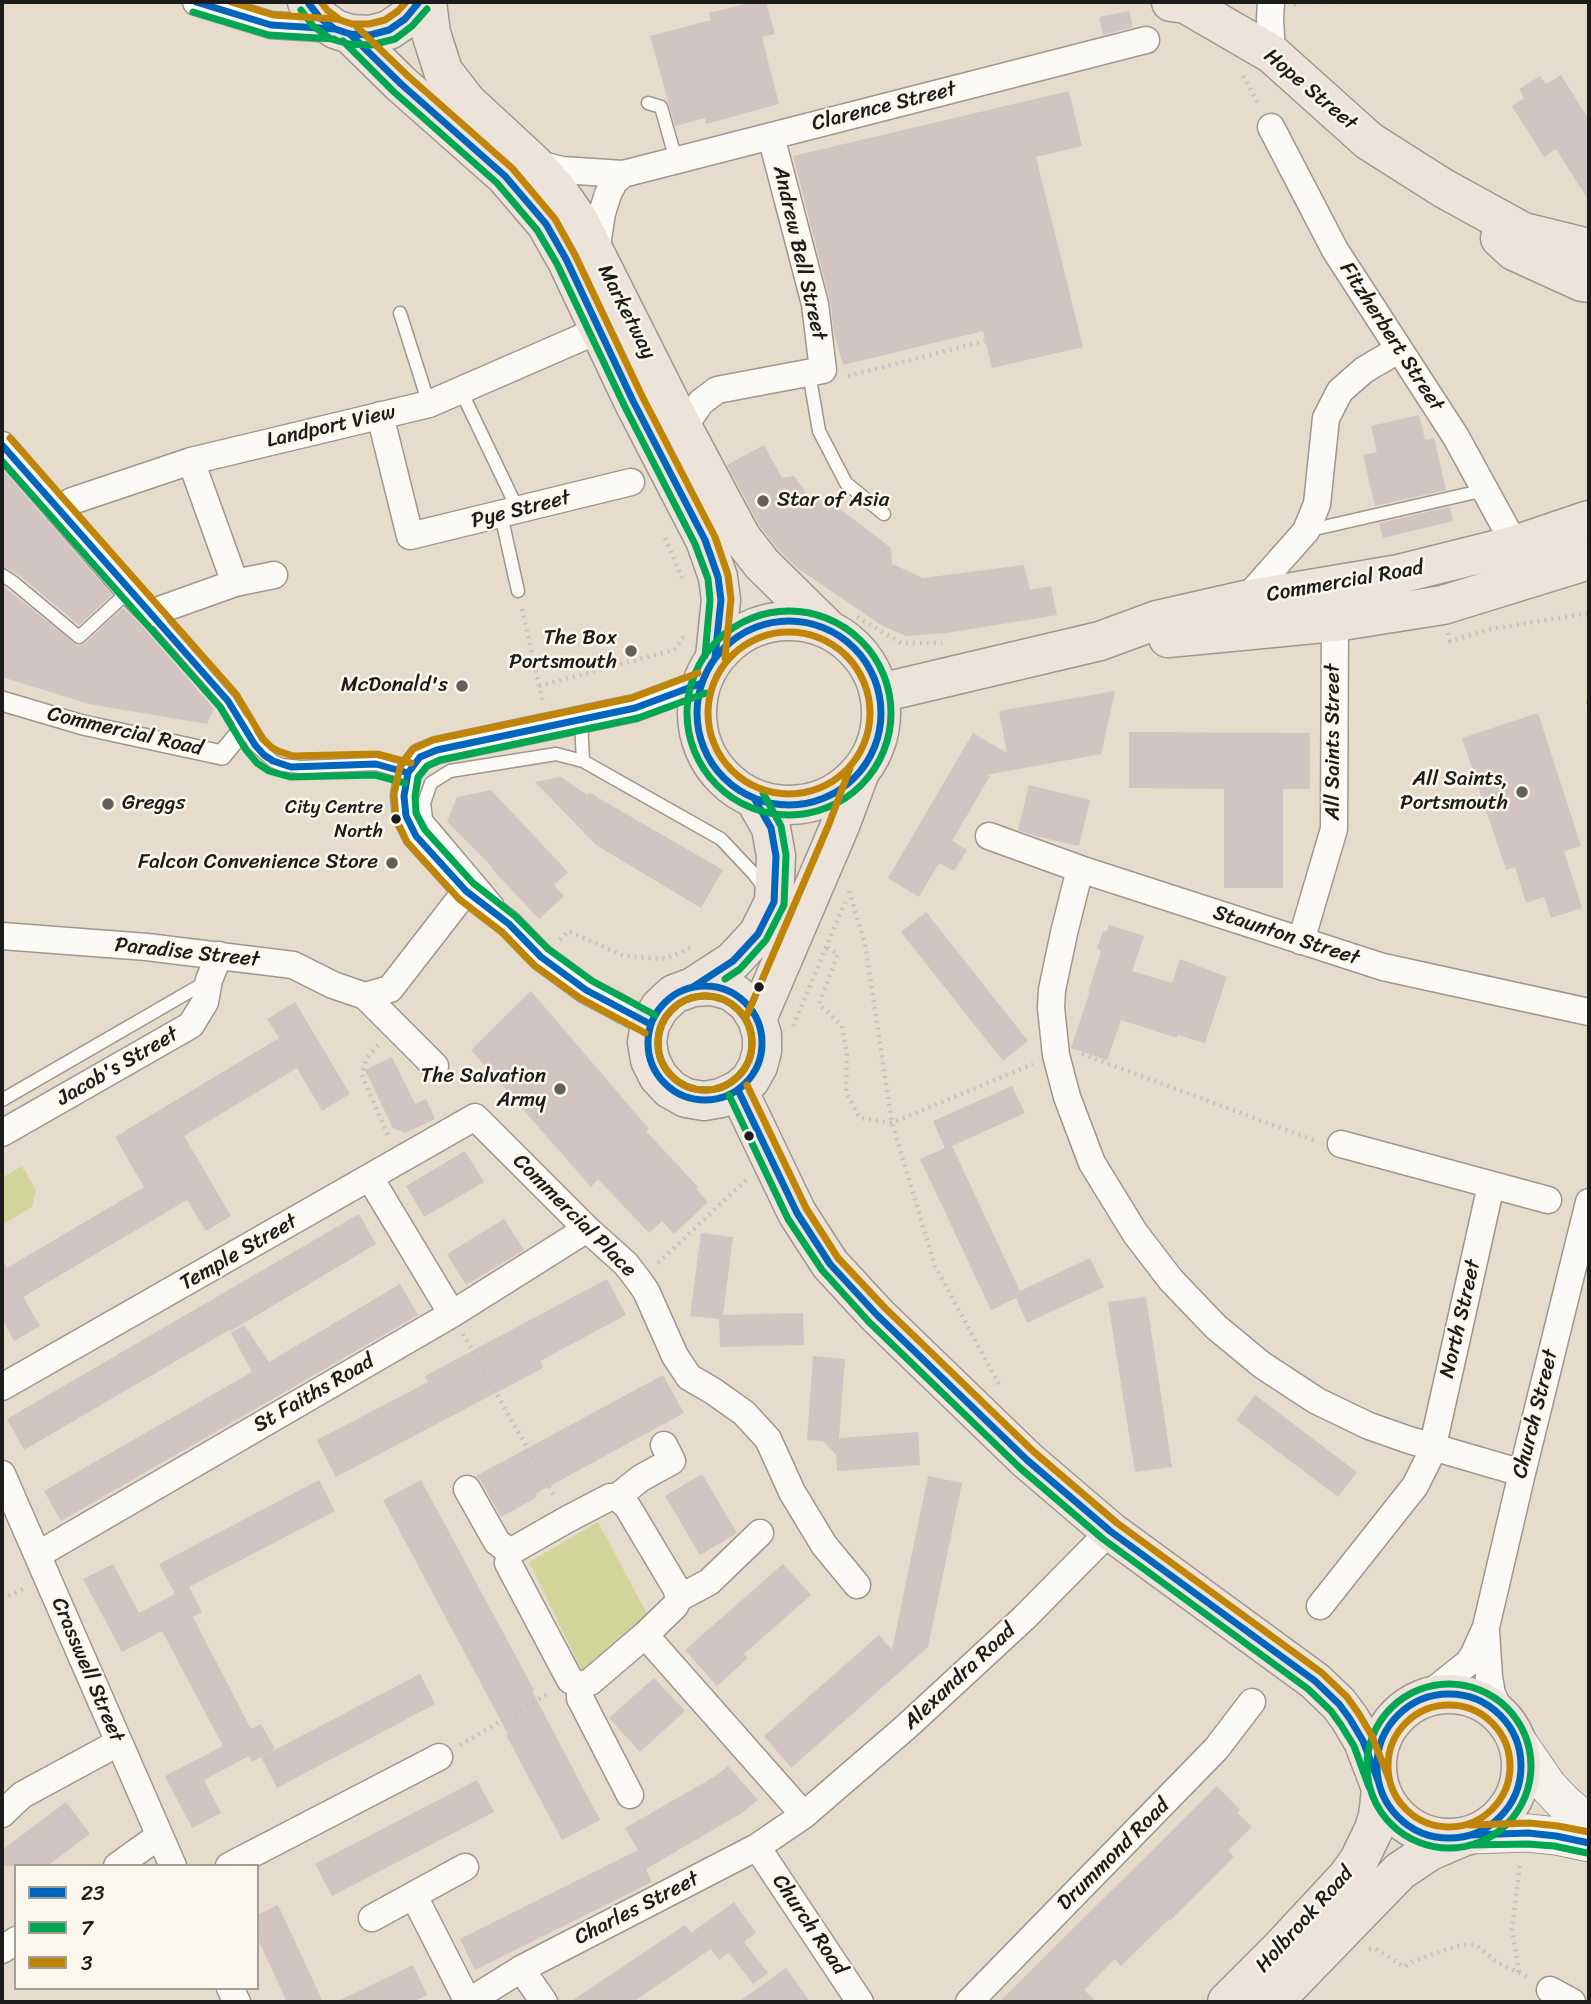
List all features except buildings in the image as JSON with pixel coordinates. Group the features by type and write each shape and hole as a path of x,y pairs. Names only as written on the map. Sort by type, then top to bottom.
{"main road":[{"name":"Marketway","path":"307,2 320,18 342,31 505,176 546,224 566,259 633,401 705,540 718,577 721,600 708,670"},
{"path":"342,31 370,35 389,30 405,19 419,2"},
{"name":"Marketway","path":"427,2 431,33 443,71 467,102 533,163 579,221 741,537 762,564 837,619"},
{"name":"Hope Street","path":"1184,2 1272,54 1369,141 1443,188 1523,232 1589,248"},
{"name":"Hope Street","path":"1443,188 1514,251 1589,284"},
{"name":"Commercial Road","path":"880,693 1100,641 1157,620 1245,600 1399,575 1515,545 1589,520"},
{"name":"Commercial Road","path":"1100,641 1162,639 1335,622 1443,606 1589,560"},
{"path":"754,798 771,828 776,856 774,902 758,934 733,961 693,986 674,994 660,1007 650,1024 650,1060 658,1076 670,1089 686,1098 704,1101 721,1098 738,1090 750,1080 758,1066 762,1035 774,1026 839,828 860,772 875,748 881,721 880,693 869,666 851,644 837,619 766,623 738,636 708,670 697,705 698,729 705,751 717,771 734,786 754,798 782,805 811,803 838,792 860,772"},
{"path":"693,986 712,985 730,991 774,1026"},
{"path":"738,1090 797,1213 830,1264 877,1315 1027,1460 1110,1531 1315,1681 1339,1704 1363,1741 1380,1787 1389,1806 1399,1818 1422,1833 1436,1837 1528,1833 1589,1843"},
{"path":"1315,1681 1359,1701 1395,1704 1458,1694 1495,1710 1548,1786 1589,1824"},
{"path":"1380,1787 1377,1757 1384,1735 1399,1714 1420,1700"},
{"path":"1467,1836 1494,1822 1509,1807 1514,1797 1521,1775 1519,1751 1511,1730"},
{"name":"Holbrook Road","path":"1227,2002 1347,1877 1359,1860 1374,1829 1378,1816 1380,1787"},
{"name":"Holbrook Road","path":"1273,2002 1400,1871 1430,1851 1467,1836"}],"street":[{"path":"196,2 271,25 342,31"},
{"path":"223,11 252,2"},
{"path":"1272,54 1269,19 1281,4"},
{"name":"Clarence Street","path":"533,163 562,170 623,174 1146,40"},
{"name":"Fitzherbert Street","path":"1271,127 1335,250 1456,437 1515,545"},
{"name":"Andrew Bell Street","path":"771,136 815,304 816,371"},
{"path":"596,252 608,194 614,182 623,174"},
{"name":"Landport View","path":"58,510 72,500 191,461 429,404 599,330"},
{"path":"1245,600 1306,531 1317,504 1326,418 1340,391 1364,370 1398,350"},
{"path":"683,428 701,402 717,390 816,371"},
{"name":"Pye Street","path":"380,415 410,536 631,482"},
{"path":"2,446 151,613 235,583 274,575"},
{"path":"191,461 235,583"},
{"name":"All Saints Street","path":"1301,941 1334,829 1335,622"},
{"path":"650,1024 586,990 541,957 509,924 466,891 416,836 406,816 404,796 408,773 421,757 438,750 635,708 708,670"},
{"name":"Commercial Road","path":"2,701 83,725 222,755 245,727"},
{"name":"Staunton Street","path":"989,836 1080,869 1383,967 1589,1012"},
{"path":"1080,869 1055,969 1051,1008 1052,1031 1061,1078 1092,1163 1135,1233 1171,1280 1216,1326 1246,1352 1317,1401 1369,1426 1432,1451 1522,1473"},
{"path":"435,1066 365,996 390,989 466,891"},
{"name":"Paradise Street","path":"2,936 147,947 293,965 333,985 365,996"},
{"name":"Jacob's Street","path":"2,1133 191,1025 205,1002 209,980 219,955"},
{"name":"Temple Street","path":"2,1387 475,1117"},
{"name":"Commercial Place","path":"475,1117 587,1229 626,1264 646,1291 675,1356 689,1377 744,1413 768,1440 792,1492 824,1545 857,1585"},
{"path":"1341,1144 1548,1200"},
{"path":"370,1178 452,1314"},
{"name":"North Street","path":"1320,1606 1415,1486 1432,1451 1491,1185"},
{"name":"Church Street","path":"1420,1700 1468,1663 1475,1654 1486,1627 1589,1202"},
{"name":"St Faiths Road","path":"38,1554 452,1314 587,1229"},
{"path":"510,1552 610,1497 617,1497 641,1478 672,1461 664,1445"},
{"name":"Crasswell Street","path":"2,1474 172,1864"},
{"path":"467,1489 497,1542 510,1552"},
{"path":"617,1497 627,1506 676,1588 679,1598"},
{"name":"Alexandra Road","path":"804,1815 906,1727 1024,1618 1110,1531"},
{"path":"575,1683 590,1682 645,1635 675,1606 679,1598 709,1582 760,1533"},
{"path":"510,1552 509,1563 575,1683 580,1698 630,1795"},
{"name":"Church Street","path":"1486,1627 1492,1694 1511,1730"},
{"path":"645,1635 804,1815"},
{"name":"Drummond Road","path":"969,2002 1209,1758 1252,1702"},
{"path":"2,1814 22,1795 118,1744"},
{"path":"233,1864 439,1757"},
{"name":"Charles Street","path":"468,2002 521,1969 757,1847 804,1815"},
{"path":"120,1864 159,1836"},
{"name":"Church Road","path":"757,1847 860,2002"},
{"path":"372,1918 465,1867"},
{"path":"414,1896 468,2002"},
{"path":"521,1969 544,2002"}],"lane":[{"path":"648,103 662,107 676,160"},
{"path":"400,313 429,404"},
{"path":"816,371 819,430 846,483 884,514"},
{"path":"461,391 510,512 518,591"},
{"path":"1306,531 1485,490"},
{"path":"2,575 79,637 130,591"},
{"path":"151,613 228,701 255,745 273,761 301,767 376,764 408,773"},
{"path":"581,720 583,761"},
{"path":"509,924 493,898 426,819 424,803 431,783 450,771 556,754 583,761 721,839 753,873 774,902"},
{"path":"2,1100 209,980"}],"path":[{"path":"1281,4 1340,2"},
{"path":"816,371 847,376 985,341"},
{"path":"660,527 686,589"},
{"path":"518,591 539,686 674,650 685,633"},
{"path":"1450,641 1491,629 1589,613"},
{"path":"837,619 901,643 948,642"},
{"path":"774,1026 827,948 849,891 865,944 892,1123 935,1266 1005,1395"},
{"path":"558,942 568,931 624,956 664,959 695,946"},
{"path":"550,935 565,947"},
{"path":"818,1004 838,954 827,948"},
{"path":"395,1026 366,1059 362,1075 400,1159"},
{"path":"639,1281 769,1158"},
{"path":"452,1314 566,1520"},
{"path":"439,1757 575,1683"},
{"path":"1519,1972 1512,1929 1518,1871 1528,1833"},
{"path":"1361,1948 1376,1949 1404,1967 1413,1961 1460,1945 1476,1945 1498,1963 1561,1996"}],"green space":[{"path":"22,1166 36,1190 32,1207 2,1225 2,1178"},
{"path":"598,1522 647,1614 582,1671 529,1562"}],"transit line":[{"name":"23","path":"196,2 271,25 335,29"},
{"name":"3","path":"231,2 273,15 336,19"},
{"name":"3","path":"321,2 340,20 352,24 385,20 406,2"},
{"name":"23","path":"309,4 320,18 335,29 350,34 370,35 389,30 405,19 419,2"},
{"name":"7","path":"301,10 313,26 331,39 349,44 371,45 395,39 412,26 427,9"},
{"name":"7","path":"193,12 269,35 334,39"},
{"name":"3","path":"357,27 512,168 555,219 715,537 728,575 731,599 725,658"},
{"name":"23","path":"350,34 401,84 505,176 546,224 566,259 633,401 705,540 718,577 721,600 715,657"},
{"name":"7","path":"343,41 394,92 497,183 537,230 557,264 624,405 695,544 708,579 710,600 705,656"},
{"name":"3","path":"10,438 236,694 263,739 271,747 293,756 377,754 411,763"},
{"name":"23","path":"2,445 228,701 264,755 291,767 376,764 408,773"},
{"name":"7","path":"2,461 220,707 257,763 269,771 290,777 375,775 405,783"},
{"name":"7","path":"789,611 828,618 861,641 884,674 891,713 884,752 861,785 828,808 789,815 750,808 717,785 694,752 687,713 694,674 717,641 750,618 789,611"},
{"name":"23","path":"789,621 824,628 854,648 874,678 881,713 874,748 854,778 824,798 789,805 754,798 724,778 704,748 697,713 704,678 724,648 754,628 789,621"},
{"name":"3","path":"789,632 820,638 834,645 846,656 857,668 864,682 870,713 864,744 857,758 846,770 834,781 820,788 789,794 758,788 744,781 732,770 721,758 714,744 708,713 714,682 721,668 732,656 744,645 758,638 789,632"},
{"name":"3","path":"645,1033 580,998 534,965 502,932 459,899 407,842 396,819 394,794 400,767 413,749 433,740 632,698 698,673"},
{"name":"23","path":"650,1024 586,990 541,957 509,924 466,891 416,836 406,816 404,796 408,773 420,757 437,750 635,708 702,683"},
{"name":"7","path":"655,1015 592,981 548,949 515,916 473,883 425,830 416,813 418,777 427,766 440,760 638,718 706,693"},
{"name":"3","path":"747,1015 829,824 850,768"},
{"name":"7","path":"725,979 740,969 766,940 784,905 786,855 781,826 763,793"},
{"name":"23","path":"693,987 733,961 758,934 774,902 776,856 771,828 754,798"},
{"name":"23","path":"705,986 727,990 737,995 753,1011 758,1021 762,1043 758,1065 753,1075 737,1091 727,1096 705,1100 683,1096 673,1091 657,1075 652,1065 648,1043 652,1021 657,1011 673,995 683,990 705,986"},
{"name":"7","path":"705,996 723,1000 738,1010 748,1025 752,1043 748,1061 738,1076 723,1086 705,1090 687,1086 672,1076 662,1061 658,1043 662,1025 672,1010 687,1000 705,996"},
{"name":"3","path":"705,996 723,1000 738,1010 748,1025 752,1043 748,1061 738,1076 723,1086 705,1090 687,1086 672,1076 662,1061 658,1043 662,1025 672,1010 687,1000 705,996"},
{"name":"3","path":"747,1085 806,1208 838,1258 885,1308 1034,1452 1117,1523 1322,1673 1347,1697 1359,1714 1372,1736 1389,1779"},
{"name":"23","path":"738,1090 797,1213 830,1264 877,1315 1027,1460 1110,1531 1315,1681 1350,1719 1363,1741 1379,1783"},
{"name":"7","path":"729,1095 788,1219 822,1270 869,1322 1020,1468 1103,1539 1308,1689 1341,1725 1354,1746 1369,1787"},
{"name":"7","path":"1449,1684 1481,1690 1507,1708 1525,1734 1531,1766 1525,1798 1507,1824 1481,1842 1449,1848 1417,1842 1391,1824 1373,1798 1367,1766 1373,1734 1391,1708 1417,1690 1449,1684"},
{"name":"23","path":"1449,1694 1477,1700 1500,1715 1515,1738 1521,1766 1515,1794 1500,1817 1477,1832 1449,1838 1421,1832 1398,1817 1383,1794 1377,1766 1383,1738 1398,1715 1421,1700 1449,1694"},
{"name":"3","path":"1449,1705 1472,1709 1492,1723 1506,1743 1510,1766 1506,1789 1492,1809 1472,1823 1449,1827 1426,1823 1406,1809 1392,1789 1388,1766 1392,1743 1406,1723 1426,1709 1449,1705"},
{"name":"3","path":"1470,1825 1529,1823 1589,1832"},
{"name":"23","path":"1470,1835 1528,1833 1589,1843"},
{"name":"7","path":"1470,1845 1528,1844 1587,1853"}],"place":[{"name":"Star of Asia","path":"763,501"},
{"name":"The Box Portsmouth","path":"631,651"},
{"name":"McDonald's","path":"462,686"},
{"name":"All Saints, Portsmouth","path":"1522,792"},
{"name":"Greggs","path":"108,804"},
{"name":"City Centre North","path":"396,819"},
{"name":"Falcon Convenience Store","path":"392,863"},
{"name":"The Salvation Army","path":"560,1089"}]}
